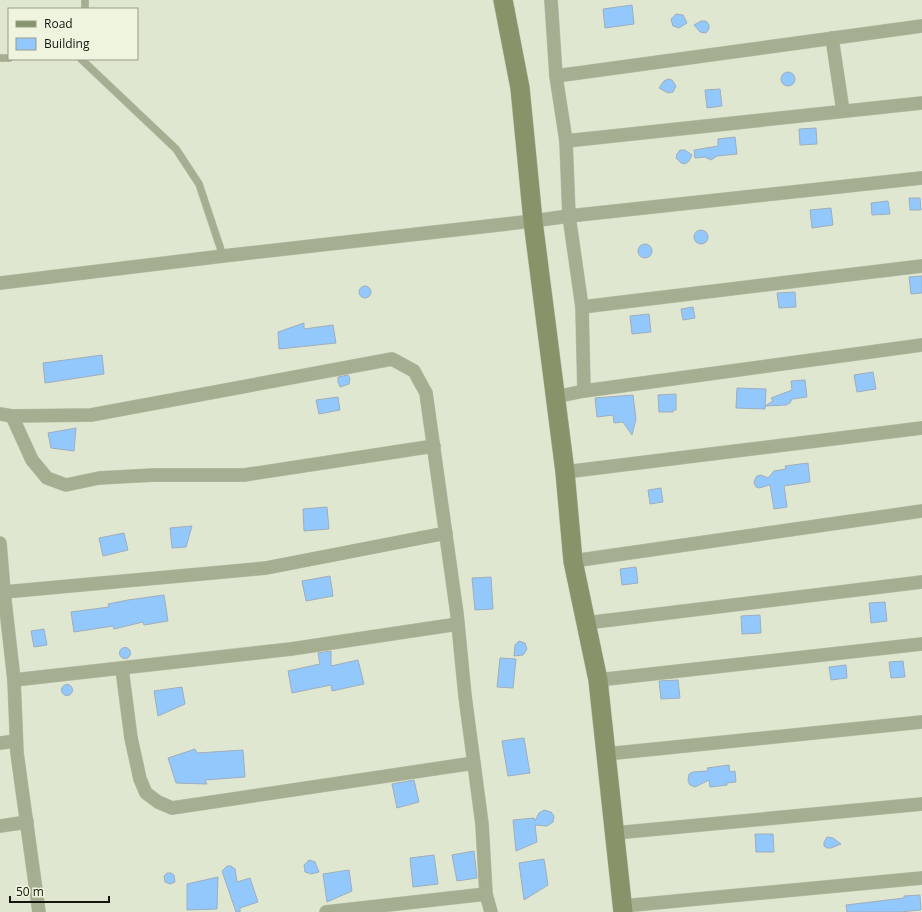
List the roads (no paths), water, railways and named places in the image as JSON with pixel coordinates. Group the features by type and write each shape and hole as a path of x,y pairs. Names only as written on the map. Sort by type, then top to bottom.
{"street":[{"path":"503,0 520,88 533,221 565,472 573,561 598,680 623,909 922,878"},
{"path":"551,0 556,76 566,141 569,216 582,307 584,391"},
{"path":"556,76 922,26"},
{"path":"832,38 843,111"},
{"path":"566,141 922,103"},
{"path":"0,283 569,216 922,178"},
{"path":"582,307 922,266"},
{"path":"555,397 584,391 922,345"},
{"path":"6,415 91,415 392,359 414,371 426,393 434,446 458,624 464,696 482,824 486,894 491,912"},
{"path":"6,415 32,460 47,478 66,485 99,478 154,475 244,475 434,446"},
{"path":"565,472 922,428"},
{"path":"573,561 922,511"},
{"path":"2,593 266,568 446,533"},
{"path":"0,543 2,593 14,680 16,741 39,912"},
{"path":"586,623 922,582"},
{"path":"14,680 291,650 458,624"},
{"path":"598,680 922,644"},
{"path":"122,669 131,738 140,779 146,793 158,802 172,808 474,764"},
{"path":"606,754 922,722"},
{"path":"0,743 16,741"},
{"path":"615,833 922,804"},
{"path":"0,826 27,822"},
{"path":"326,912 486,894"}],"lane":[{"path":"82,60 176,149 199,184 223,256"}]}
